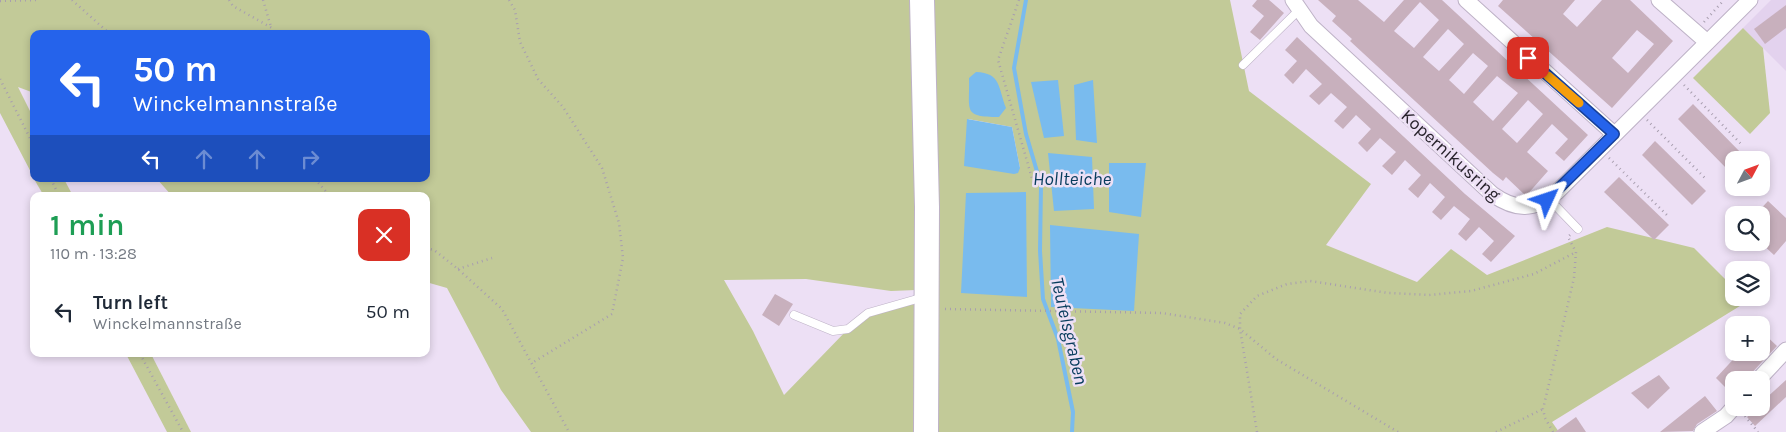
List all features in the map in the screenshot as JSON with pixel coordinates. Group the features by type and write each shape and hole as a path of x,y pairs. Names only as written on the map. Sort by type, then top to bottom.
{"main road":[{"path":"922,0 927,207 926,432"}],"street":[{"path":"1466,0 1614,134"},
{"path":"1659,0 1707,42"},
{"name":"Kopernikusring","path":"1296,5 1311,26 1492,194 1507,205 1520,207 1535,205 1549,199 1750,0"},
{"path":"1766,371 1786,350"},
{"path":"1702,432 1729,416"}],"lane":[{"path":"1243,65 1296,5"},
{"path":"1549,199 1578,229"},
{"path":"794,315 833,330 848,329 868,313 926,303"}],"path":[{"path":"0,1 39,0"},
{"path":"72,0 106,30"},
{"path":"229,0 233,6 272,28"},
{"path":"263,0 272,28"},
{"path":"509,0 515,10 520,42 538,79 563,107 602,168 619,224 623,258 612,314 532,364"},
{"path":"1019,0 998,60 1032,182"},
{"path":"1708,18 1724,0"},
{"path":"1674,75 1742,145"},
{"path":"0,79 30,138"},
{"path":"1638,111 1706,179"},
{"path":"1599,149 1669,217"},
{"path":"318,182 326,192"},
{"path":"1553,432 1543,410 1570,299 1576,252 1568,237 1578,229"},
{"path":"430,249 434,250 458,269 502,309 569,432"},
{"path":"1258,432 1250,398 1240,329 1240,314 1257,296 1287,284 1310,281 1388,293 1429,295 1471,291 1534,274 1576,252"},
{"path":"458,269 492,258"},
{"path":"926,303 1162,313 1224,323 1240,329 1276,359 1398,432"},
{"path":"142,357 183,432"},
{"path":"1496,432 1543,410"},
{"path":"1743,416 1758,432"}],"shaded area":[{"path":"1771,0 1786,0 1786,71 1743,28"}],"green space":[{"path":"0,0 917,0 916,290 891,291 806,279 724,280 753,331 784,395 848,329 868,313 913,304 919,308 919,432 531,432 501,390 447,288 430,283 430,192 168,192 160,182 430,182 430,30 30,30 30,92 18,87 30,111 30,170 0,113"},
{"path":"933,0 1230,0 1249,91 1371,184 1326,245 1417,282 1451,249 1487,275 1607,227 1694,248 1725,279 1725,306 1740,306 1552,422 1559,432 934,432","holes":["968,119 1012,127 1020,168"]},
{"path":"1743,28 1763,48 1770,113 1750,134 1693,78"},
{"path":"36,182 66,182 71,192 42,192"},
{"path":"128,357 153,357 191,432 167,432"}],"water":[{"path":"976,72 990,75 997,82 1006,108 999,117 979,116 970,110 969,78"},
{"path":"1058,80 1064,136 1044,138 1031,82"},
{"path":"1093,80 1097,143 1076,140 1074,85"},
{"path":"967,119 1012,127 1020,168 1018,173 1014,174 964,166"},
{"name":"Hollteiche","path":"1048,153 1092,157 1094,209 1054,211"},
{"path":"1109,163 1146,163 1141,217 1109,212"},
{"path":"1026,192 1027,297 961,293 966,193"},
{"path":"1050,225 1139,234 1134,311 1051,307"}],"building":[{"path":"1257,0 1269,0 1284,13 1260,40 1250,32 1264,16 1252,6"},
{"path":"1318,0 1358,0 1384,22 1404,0 1442,0 1588,135 1564,161 1555,153 1568,139 1552,124 1527,152 1548,171 1526,196 1506,177 1503,181 1493,173 1350,41 1352,39 1332,21 1336,16","holes":["1420,2 1439,20 1414,48 1394,31","1448,29 1464,44 1439,71 1423,57","1473,53 1488,66 1464,94 1449,80","1497,76 1518,93 1493,121 1473,102","1528,100 1543,114 1517,143 1502,129"]},
{"path":"1503,0 1575,0 1563,14 1577,27 1602,0 1630,0 1673,41 1612,108 1498,6","holes":["1637,30 1654,44 1628,73 1612,58"]},
{"path":"1786,5 1786,28 1765,44 1754,29"},
{"path":"1297,37 1465,194 1515,236 1491,262 1482,254 1494,241 1479,227 1466,241 1458,234 1470,219 1454,206 1441,220 1432,212 1445,197 1430,183 1418,198 1408,189 1421,175 1405,160 1392,175 1382,166 1396,152 1380,138 1367,152 1358,143 1371,129 1356,115 1343,129 1334,121 1347,107 1331,93 1319,105 1309,96 1322,84 1306,69 1293,84 1284,75 1297,61 1285,50"},
{"path":"1693,104 1739,151 1725,151 1725,167 1678,119"},
{"path":"1655,141 1706,191 1692,205 1642,155"},
{"path":"1619,177 1669,225 1654,240 1604,192"},
{"path":"1768,201 1786,218 1786,241 1774,255 1770,251 1770,206 1763,206"},
{"path":"775,294 793,304 779,326 762,315"},
{"path":"1770,339 1777,346 1770,353"},
{"path":"1732,361 1763,361 1753,371 1725,371 1725,387 1716,378"},
{"path":"1659,375 1670,388 1648,409 1631,393"},
{"path":"1786,380 1786,397 1770,412 1770,395"},
{"path":"1705,396 1717,411 1697,424 1693,431 1660,432"},
{"path":"1748,416 1766,416 1755,426 1747,417"},
{"path":"1576,417 1586,432 1555,432"}],"waterway":[{"name":"Teufelsgraben","path":"1026,0 1014,68 1026,134 1041,185 1040,251 1043,299 1058,339 1073,412 1072,432"}],"slow traffic":[{"path":"1548,76 1579,103"}],"route":[{"path":"1528,58 1614,134 1558,192 1547,200"}]}
